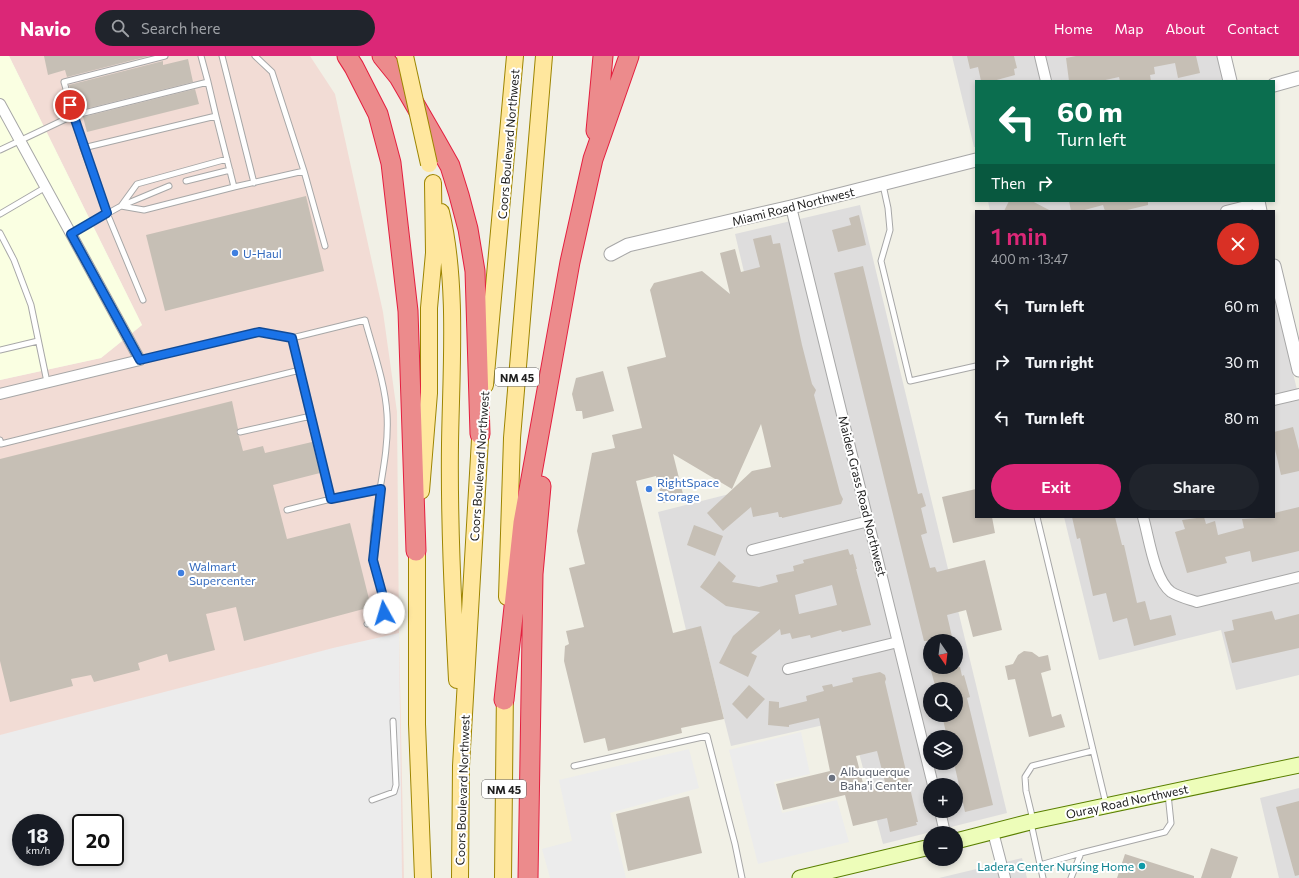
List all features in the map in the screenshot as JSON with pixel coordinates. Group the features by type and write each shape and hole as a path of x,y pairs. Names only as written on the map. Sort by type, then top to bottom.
{"highway":[{"path":"347,56 378,114 391,163 408,311 416,551"},
{"path":"382,56 399,77 450,166 461,202 468,229 475,271 480,434"},
{"path":"593,159 603,56"},
{"path":"504,700 523,523 570,262 593,159 629,56"},
{"path":"528,878 533,574 543,462 538,435"}],"main road":[{"path":"405,56 445,230 448,260 451,326 449,524 461,766"},
{"name":"Coors Boulevard Northwest","path":"460,878 461,766 480,434 496,276 515,56"},
{"name":"NM 45","path":"503,878 504,700 512,438 544,56"},
{"path":"423,878 417,724 416,551 429,393 429,308 434,253 433,183"},
{"name":"Ouray Road Northwest","path":"963,839 1032,822 1299,765"},
{"path":"800,878 923,849"}],"street":[{"path":"1040,56 1046,80"},
{"path":"1224,56 1230,80"},
{"path":"1275,85 1299,78"},
{"path":"0,104 140,360 0,394"},
{"name":"Miami Road Northwest","path":"611,254 628,245 791,207 975,160"},
{"path":"1232,210 1259,205"},
{"name":"Maiden Grass Road Northwest","path":"791,207 931,778"},
{"path":"1275,270 1299,370"},
{"path":"1275,400 1299,394"},
{"path":"1143,518 1161,580 1170,591 1181,598 1197,602 1299,577"},
{"path":"752,550 869,521"},
{"path":"788,669 898,642"},
{"path":"993,832 1005,878"}],"lane":[{"path":"143,300 107,213 83,148 72,116 64,82 165,56"},
{"path":"201,56 234,187"},
{"path":"222,56 254,183"},
{"path":"255,56 272,72 304,171 325,246"},
{"path":"0,150 72,116 208,82"},
{"path":"83,148 216,116"},
{"path":"121,206 137,184 227,159"},
{"path":"186,181 230,170"},
{"path":"121,206 144,210 304,171"},
{"path":"882,184 888,208 890,230 880,261 910,381 975,366"},
{"path":"71,234 121,206 169,186"},
{"path":"0,214 46,187"},
{"path":"0,233 14,260 31,304 46,382"},
{"path":"140,360 259,332 292,338 365,320 384,392 387,415 386,448 373,560 384,600 384,613 378,619 367,624"},
{"path":"292,338 331,499"},
{"path":"0,350 38,341"},
{"path":"0,443 300,370"},
{"path":"240,432 311,416"},
{"path":"287,510 381,489"},
{"path":"1037,518 1106,806"},
{"path":"372,800 394,792 396,784 393,721"},
{"path":"574,766 707,736 735,844 742,878"},
{"path":"1043,878 1026,791 1025,777 1032,766 1092,751"},
{"path":"1040,865 1165,832 1171,824 1168,793"},
{"path":"1071,878 1081,854"}],"shaded area":[{"path":"0,56 9,56 142,325 101,358 0,380"},
{"path":"9,56 310,56 335,94 383,312 397,412 399,633 404,878 0,878 0,380 101,358 142,325"},
{"path":"952,56 1217,56 1223,80 975,80 974,147"},
{"path":"988,202 1252,202 1254,210 990,210"},
{"path":"860,205 1007,813 955,826 923,826 923,834 883,844 850,719 731,746 701,627 686,630 658,512 793,478 735,234"},
{"path":"1275,298 1299,398 1299,675 1236,690 1221,630 1099,660 1064,518 1275,518"},
{"path":"399,633 402,878 0,878 0,735 333,648"},
{"path":"801,732 810,774 774,782 782,813 837,800 849,842 758,864 729,750"},
{"path":"689,749 699,788 610,813 626,878 550,878 542,849 572,841 559,780"},
{"path":"1299,788 1299,878 1279,878 1260,798"},
{"path":"1022,858 1027,878 939,878"}],"building":[{"path":"44,56 149,56 67,77 65,70 48,75"},
{"path":"967,56 1014,56 1017,68 1014,69 1015,75 997,80 981,80 978,67 970,69"},
{"path":"1076,56 1196,56 1200,73 1178,78 1175,63 1154,67 1155,74 1150,75 1151,80 1120,80 1119,77 1106,80 1069,80 1066,58"},
{"path":"188,59 193,82 81,110 79,101 74,102 69,85 163,61 163,65"},
{"path":"195,89 199,104 87,132 83,117"},
{"name":"U-Haul","path":"306,196 324,271 165,311 146,235"},
{"path":"1008,202 1034,202 1049,210 1004,210"},
{"path":"1069,202 1148,202 1148,205 1127,210 1105,210 1103,205 1085,210 1071,210"},
{"path":"859,215 866,245 838,252 832,230 851,225 849,218"},
{"path":"771,235 773,244 780,243 802,345 812,384 816,390 814,395 840,493 843,499 841,504 782,518 779,517 778,512 753,517 751,507 723,531 707,513 752,471 771,467 761,424 732,489 673,454 684,498 663,503 656,476 636,481 673,633 701,626 724,719 681,728 682,733 608,751 605,738 584,743 564,661 565,646 569,644 566,631 584,627 569,568 585,564 577,531 592,453 615,448 612,435 642,428 627,367 666,357 650,290 654,283 702,271 730,294 720,253 735,249 741,272 760,267 753,239"},
{"path":"863,266 918,494 922,493 926,506 921,508 927,533 921,535 930,568 935,567 937,572 985,560 1002,630 973,637 966,610 947,615 951,634 923,634 923,637 834,273"},
{"path":"603,371 614,411 583,419 582,411 576,411 572,394 576,378"},
{"name":"Walmart Supercenter","path":"232,401 238,429 236,432 239,436 243,451 263,446 265,453 312,442 320,473 273,485 287,539 350,523 371,607 244,641 236,607 206,614 215,650 169,662 167,654 138,663 140,670 94,682 91,675 71,679 73,686 10,702 0,661 0,459"},
{"path":"1293,427 1299,450 1299,471 1281,475 1275,449 1275,432"},
{"path":"975,489 975,518 992,518 995,533 953,543 942,497"},
{"path":"1299,507 1299,551 1252,562 1250,551 1225,557 1227,563 1187,573 1175,532 1185,529 1182,520 1204,518 1206,524 1215,521 1218,535 1244,528 1242,519 1275,518 1275,513"},
{"path":"1072,518 1115,518 1122,545 1124,545 1137,603 1145,601 1150,620 1171,615 1176,635 1134,646 1127,618 1113,622 1106,593 1093,596 1080,538 1077,539"},
{"path":"694,525 723,536 715,556 687,545"},
{"path":"848,549 850,555 853,554 871,625 842,632 841,630 811,638 810,635 792,639 790,633 781,635 780,629 751,653 757,656 748,677 719,663 733,636 760,612 726,606 700,587 719,561 736,576 732,582 759,587 778,582 776,575 794,571 793,566 804,563 803,560","holes":["832,585 837,605 799,614 795,595"]},
{"path":"1272,611 1275,620 1299,614 1299,648 1232,663 1224,632 1234,630 1232,620"},
{"path":"1024,651 1032,652 1039,657 1048,655 1051,670 1041,673 1052,717 1061,714 1065,727 1029,737 1015,679 1008,680 1005,666 1013,664 1018,655"},
{"path":"880,672 885,675 885,682 918,822 916,822 917,825 890,832 887,818 853,826 845,795 783,810 776,784 830,771 819,718 789,725 789,727 768,725 769,701 779,702 779,708 807,701 806,696 824,691 822,686 832,684 833,687 853,682 852,678","holes":["877,751 885,782 864,787 856,756"]},
{"path":"932,674 964,675 970,697 967,698 993,805 965,812 963,803 963,778 957,778 956,770 963,770 963,730 945,730 944,722 963,722 963,682 934,682"},
{"path":"749,685 765,699 747,719 732,704"},
{"path":"689,796 702,853 628,871 616,814"},
{"path":"1299,801 1299,875 1295,876 1276,807"},
{"path":"1211,848 1238,857 1231,878 1201,878"},
{"name":"Ladera Center Nursing Home","path":"1125,854 1194,876 1194,878 1117,878"}],"place":[{"name":"U-Haul","path":"235,253"},
{"name":"RightSpace Storage","path":"649,489"},
{"name":"Walmart Supercenter","path":"181,573"},
{"name":"Albuquerque Baha'i Center","path":"832,778"},
{"name":"Ladera Center Nursing Home","path":"1142,866"}],"route":[{"path":"70,105 72,116 107,213 71,234 140,360 259,332 292,338 331,499 381,489 373,560 384,600 384,613"}]}
